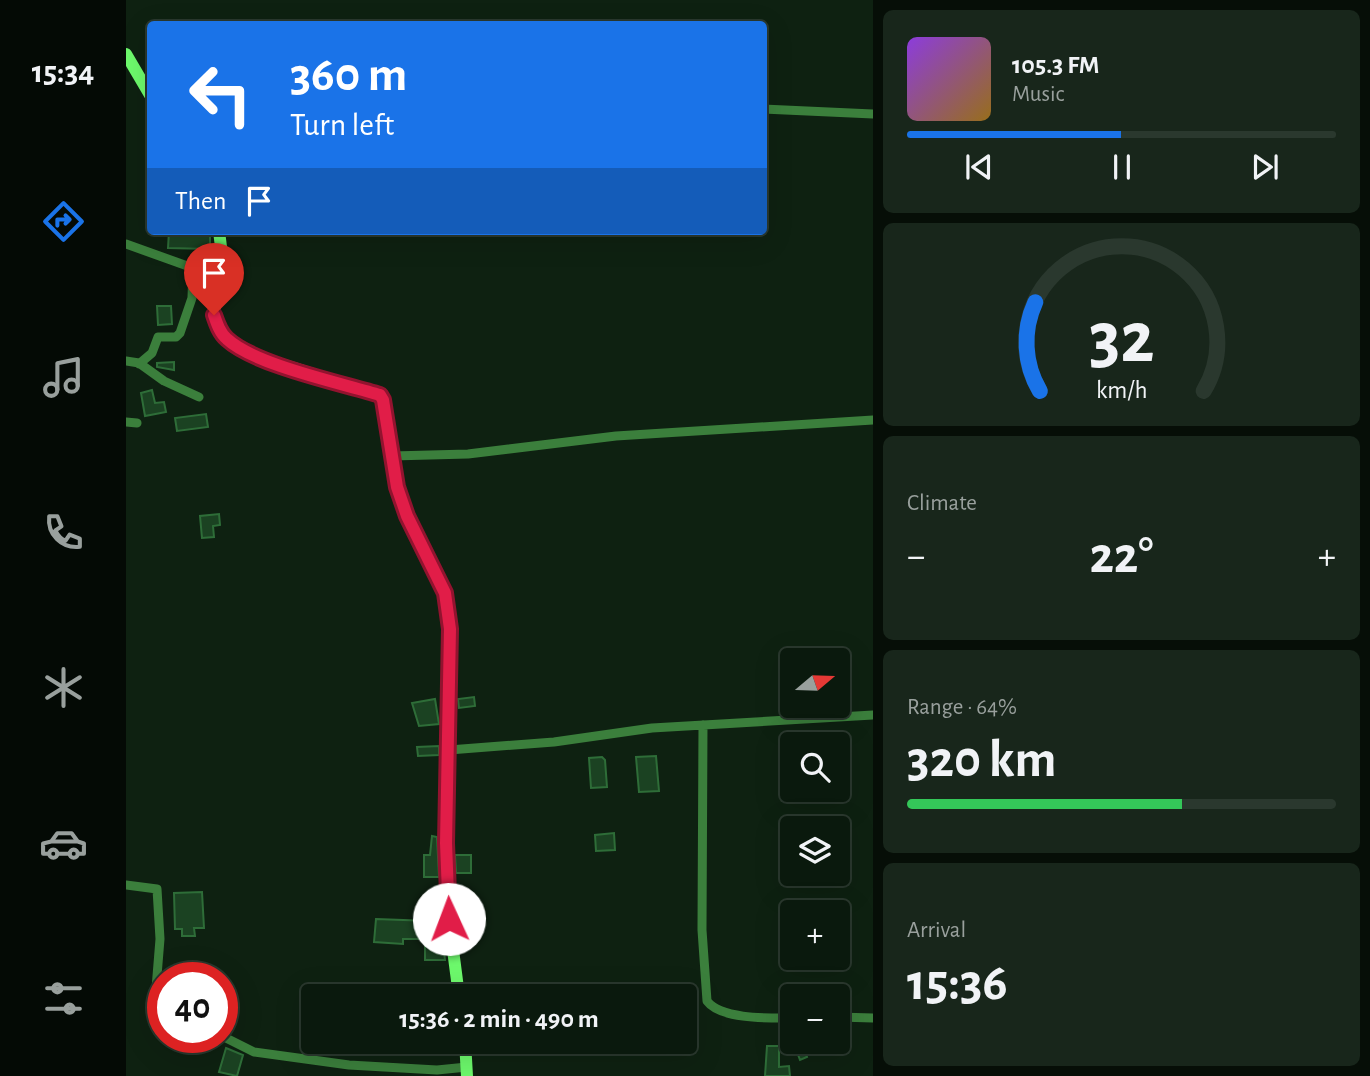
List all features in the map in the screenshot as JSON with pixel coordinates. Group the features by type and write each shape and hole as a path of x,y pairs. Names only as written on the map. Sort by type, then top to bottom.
{"street":[{"path":"126,54 147,89"},
{"path":"767,109 873,114"},
{"path":"219,235 223,271 216,292 214,315 223,337 262,358 380,395 386,408 397,487 407,516 445,593 450,629 446,843 449,919 457,984"},
{"path":"126,244 193,268 223,271"},
{"path":"139,364 151,354 158,337 176,337 180,333 192,298 193,268"},
{"path":"126,361 139,364 164,381 199,397"},
{"path":"392,456 468,454 616,436 873,421"},
{"path":"126,422 137,422"},
{"path":"449,750 703,725 873,715"},
{"path":"703,725 702,898 707,1001 713,1007 745,1017 780,1018"},
{"path":"126,885 157,889 160,939 158,962"},
{"path":"850,1017 873,1018"},
{"path":"238,1044 254,1052 349,1065 467,1071"}],"building":[{"path":"169,235 210,235 210,249 168,248"},
{"path":"157,306 171,306 172,324 158,325"},
{"path":"174,362 174,370 157,367 157,363"},
{"path":"152,390 155,403 164,402 166,412 145,416 141,393"},
{"path":"206,414 208,427 177,431 175,418"},
{"path":"219,514 220,525 213,526 214,537 202,538 200,516"},
{"path":"474,697 475,706 459,708 458,699"},
{"path":"435,699 439,724 419,726 412,703"},
{"path":"439,746 439,755 418,756 417,747"},
{"path":"656,756 659,791 639,792 636,757"},
{"path":"602,757 605,760 607,787 591,788 589,758"},
{"path":"614,833 615,850 596,851 595,835"},
{"path":"432,836 437,837 439,877 424,877 424,855 430,855"},
{"path":"455,855 471,855 471,873 456,873"},
{"path":"202,892 204,928 194,928 195,936 182,936 182,929 175,929 174,893"},
{"path":"376,919 430,921 429,934 442,934 445,960 425,960 425,939 403,939 403,944 374,942"},
{"path":"767,1046 779,1046 779,1067 789,1066 790,1076 765,1076"},
{"path":"225,1053 243,1055 237,1076 219,1072"},
{"path":"798,1054 806,1054 807,1057 800,1060"}],"route":[{"path":"214,315 223,337 233,344 262,358 380,395 383,400 397,487 407,516 442,584 450,629 446,843 449,919"}]}
